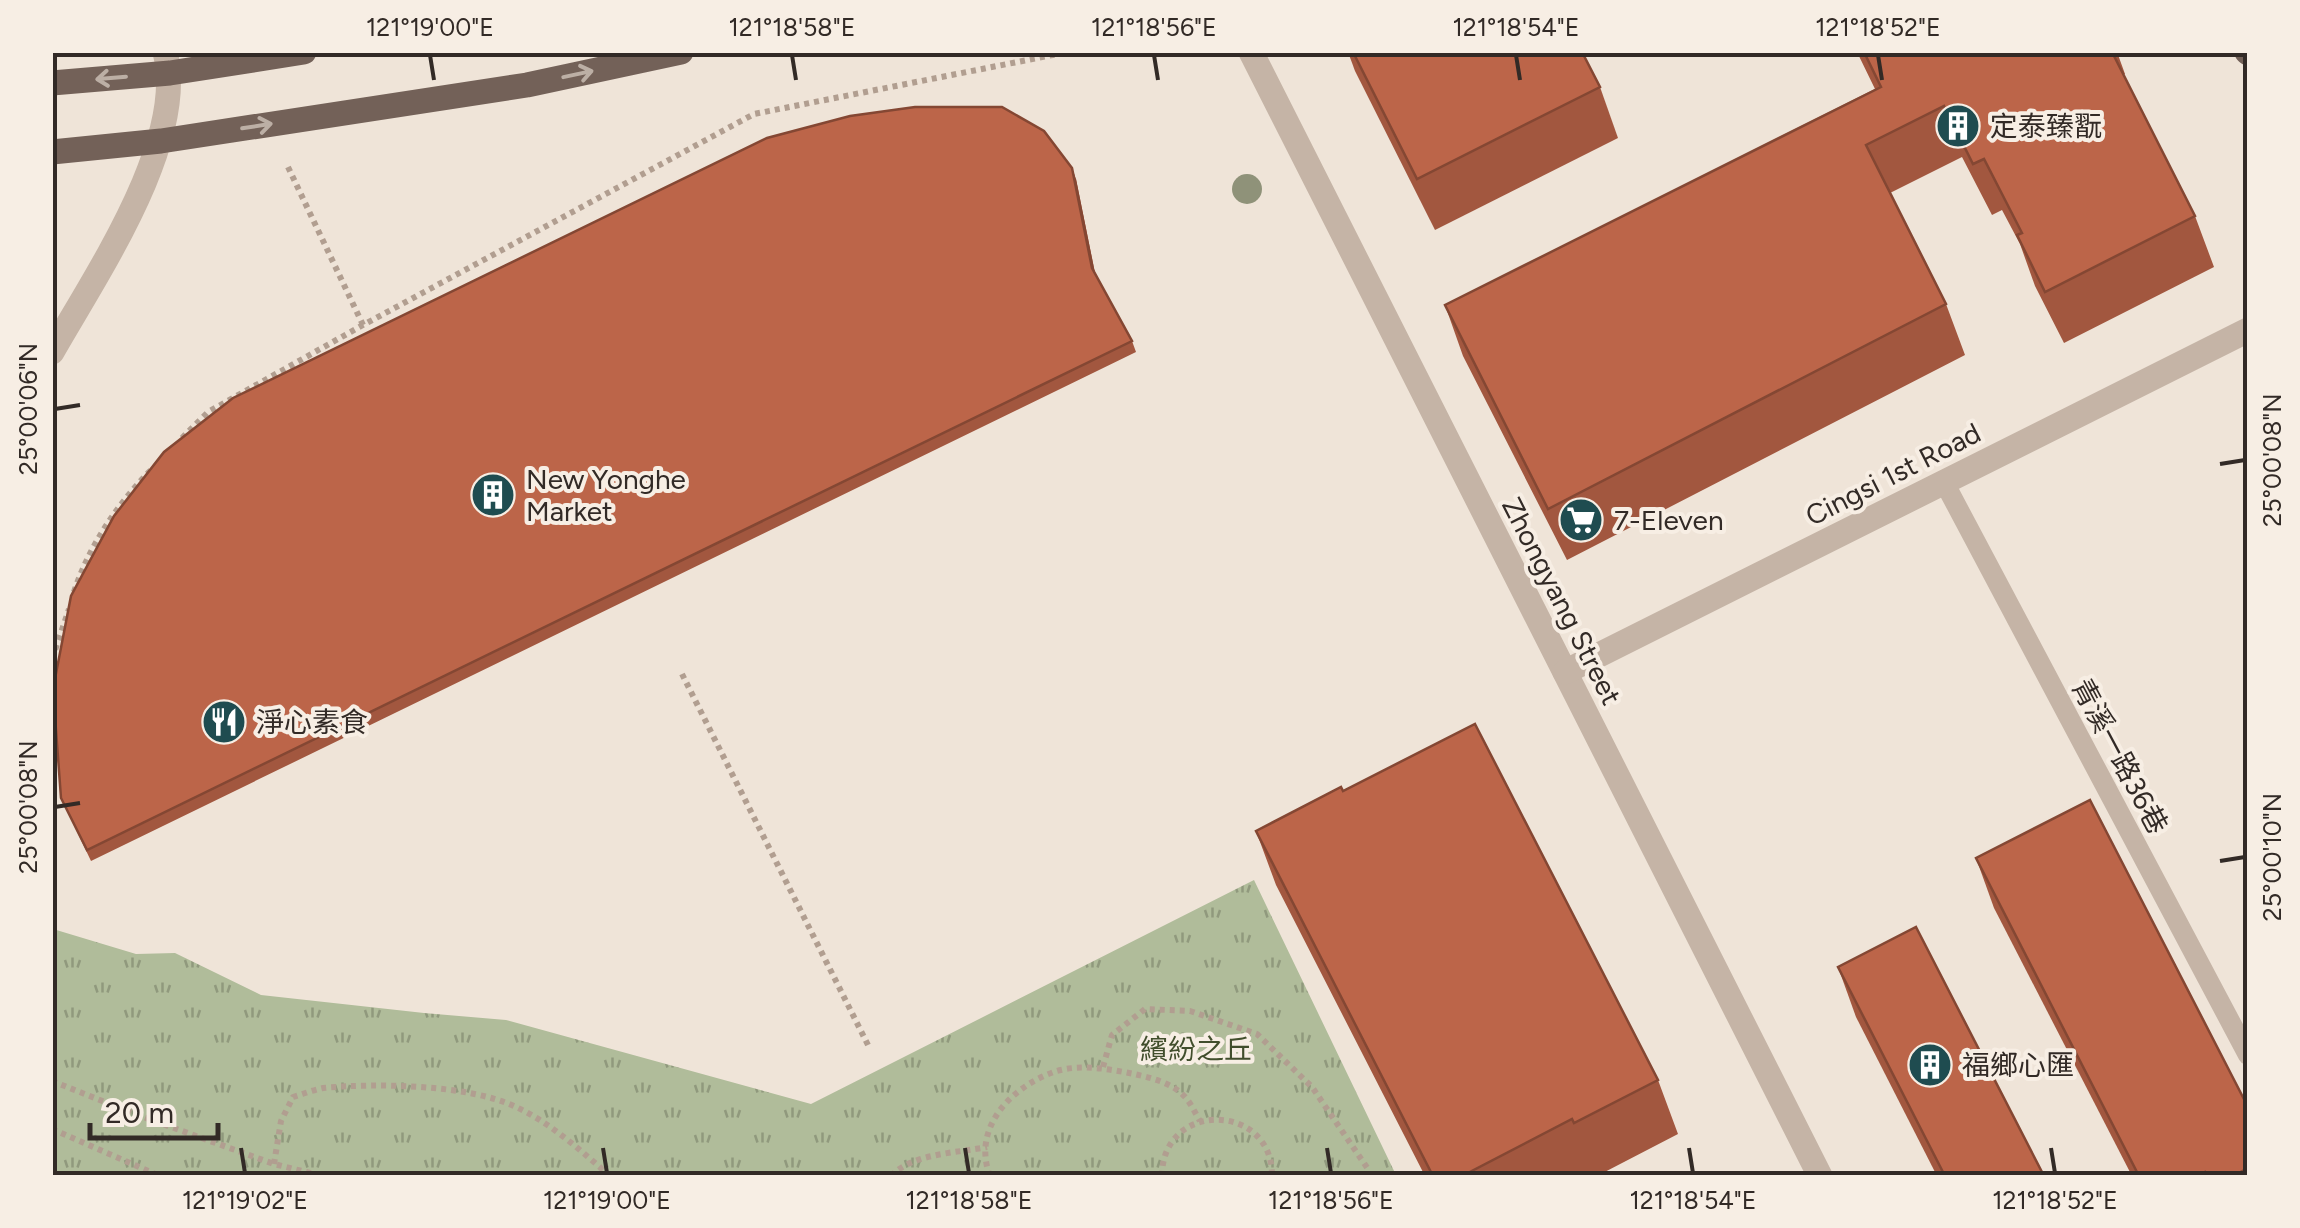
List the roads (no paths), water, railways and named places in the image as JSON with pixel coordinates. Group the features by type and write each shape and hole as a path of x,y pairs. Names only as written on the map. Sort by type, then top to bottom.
{"main road":[{"path":"52,83 168,63 304,52"},
{"path":"52,152 161,141 527,85 681,52"}],"street":[{"name":"Zhongyang Street","path":"1251,52 1820,1176"},
{"path":"52,352 120,231 161,141 168,63"},
{"name":"Cingsi 1st Road","path":"1565,672 2248,330"}],"lane":[{"name":"青溪一路36巷","path":"1944,482 2248,1055"}],"place":[{"name":"定泰臻翫","path":"1958,126"},
{"name":"New Yonghe Market","path":"493,495"},
{"name":"7-Eleven","path":"1581,520"},
{"name":"淨心素食","path":"224,722"},
{"name":"福鄉心匯","path":"1930,1065"}],"park label":[{"name":"繽紛之丘","path":"1196,1049"}]}
